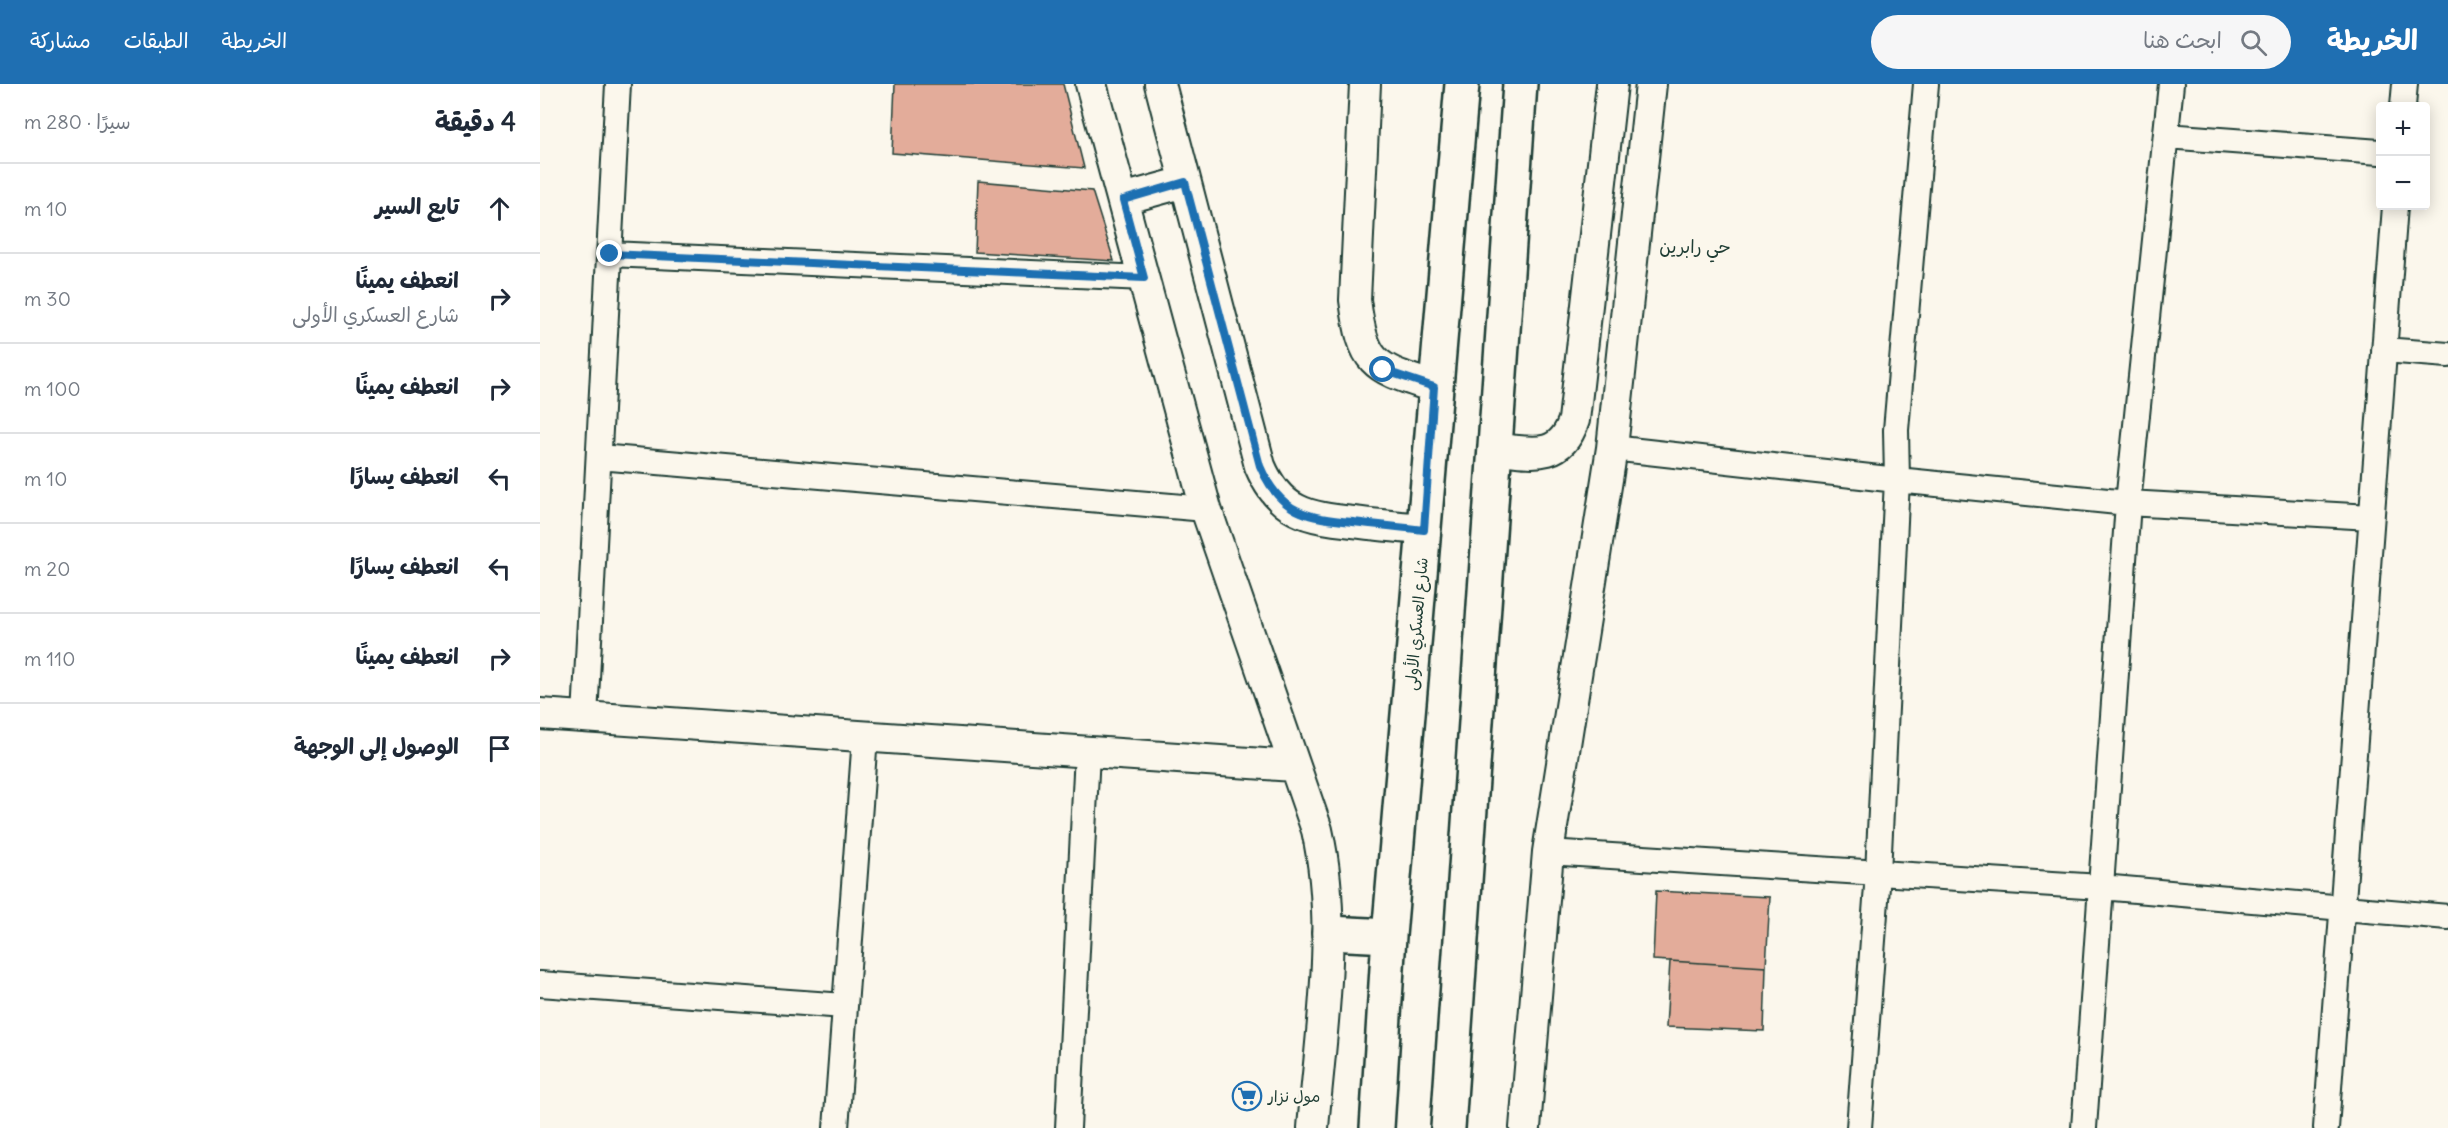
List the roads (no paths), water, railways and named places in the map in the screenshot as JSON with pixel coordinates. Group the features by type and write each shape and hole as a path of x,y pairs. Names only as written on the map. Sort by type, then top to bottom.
{"main road":[{"name":"شارع العسكري الأولى","path":"1377,1128 1389,936 1434,387 1462,84"},
{"path":"1449,1128 1520,84"},
{"path":"1329,933 1389,936"}],"street":[{"path":"585,717 618,84"},
{"path":"1091,84 1206,510 1317,830 1324,864 1329,933 1312,1128"},
{"path":"1160,84 1260,466 1266,481 1286,504 1314,518 1424,530"},
{"path":"1365,84 1355,300 1358,326 1365,349 1383,370 1434,387"},
{"path":"1494,448 1542,452 1554,449 1570,431 1574,420 1612,84"},
{"path":"1525,1128 1548,852 1612,448 1651,84"},
{"path":"1859,1128 1878,873 1897,480 1896,430 1926,84"},
{"path":"2084,1128 2128,502 2171,84"},
{"path":"2403,102 2404,84"},
{"path":"2166,136 2376,152"},
{"path":"1123,200 1185,182"},
{"path":"2326,1128 2345,906 2395,210"},
{"path":"610,254 1144,278"},
{"path":"2384,350 2448,355"},
{"path":"1612,448 1897,480 2128,502 2371,517"},
{"path":"599,458 1206,510"},
{"path":"540,714 1294,766"},
{"path":"836,1128 865,737"},
{"path":"1068,1128 1087,753"},
{"path":"1548,852 2101,887 2345,906 2448,917"},
{"path":"540,984 845,1006"}],"place":[{"name":"مول نزار","path":"1247,1096"}],"district":[{"name":"حي رابرين","path":"1695,247"}]}
